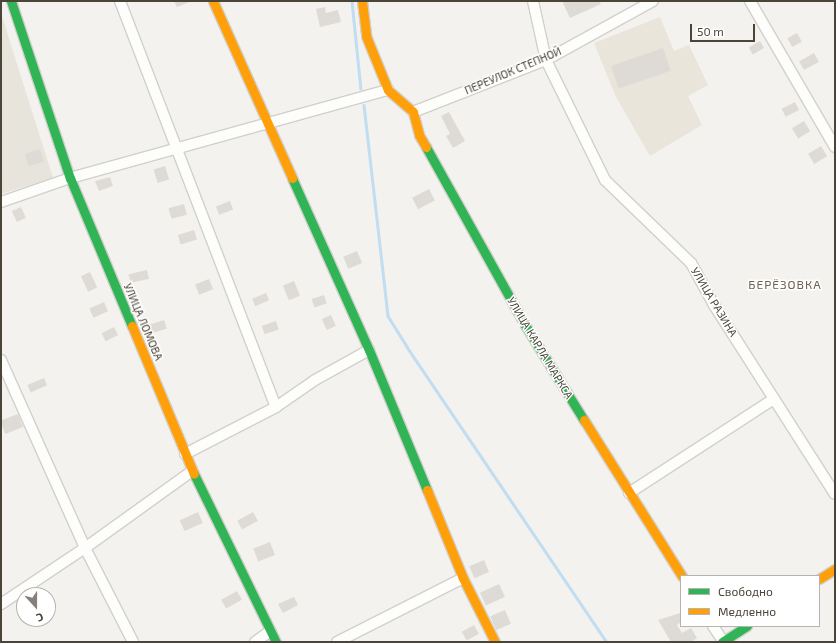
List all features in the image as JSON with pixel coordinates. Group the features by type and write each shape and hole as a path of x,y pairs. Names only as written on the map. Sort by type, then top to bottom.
{"street":[{"name":"УЛИЦА ЛОМОВА","path":"11,1 70,178 192,470 276,642"},
{"path":"120,1 276,407"},
{"path":"213,1 369,350 463,578 495,642"},
{"path":"362,1 366,36 388,90 413,112"},
{"name":"УЛИЦА РАЗИНА","path":"533,1 546,60 605,180 691,264 774,399 835,494"},
{"name":"ПЕРЕУЛОК СТЕПНОЙ","path":"413,112 546,60 653,1"},
{"path":"750,1 835,147"},
{"path":"1,202 70,178 268,125 388,90"},
{"name":"УЛИЦА КАРЛА МАРКСА","path":"413,112 419,135 525,325 681,575"},
{"path":"185,454 276,407 315,380 369,350"},
{"path":"1,360 85,548 133,642"},
{"path":"629,493 774,399"},
{"path":"1,604 85,548 192,470"},
{"path":"820,578 835,569"},
{"path":"337,642 463,578"},
{"path":"714,627 723,642 746,627"},
{"path":"255,642 270,631"}],"shaded area":[{"path":"1,13 53,178 1,194"},
{"path":"660,17 674,51 689,45 708,85 688,96 702,125 650,156 616,97 594,43"}],"building":[{"path":"174,1 192,1 177,7"},
{"path":"562,1 599,1 601,4 570,18"},
{"path":"325,7 326,13 338,10 341,22 320,27 316,9"},
{"path":"797,33 802,42 792,47 787,38"},
{"path":"760,41 764,48 753,54 749,48"},
{"path":"663,48 671,71 619,89 611,66"},
{"path":"814,53 819,62 804,70 799,61"},
{"path":"795,102 799,110 786,117 782,109"},
{"path":"449,112 465,141 453,148 446,136 450,134 441,116"},
{"path":"804,121 810,131 798,138 792,128"},
{"path":"821,146 827,156 814,164 808,154"},
{"path":"40,149 44,161 29,166 25,154"},
{"path":"165,166 169,179 158,183 154,170"},
{"path":"110,177 113,186 99,191 95,181"},
{"path":"429,189 435,201 418,209 412,198"},
{"path":"230,201 233,209 219,215 216,206"},
{"path":"184,204 187,215 171,219 169,208"},
{"path":"21,207 26,218 17,222 12,211"},
{"path":"194,230 197,240 181,245 178,235"},
{"path":"357,251 362,263 348,269 343,257"},
{"path":"147,270 149,279 131,283 128,274"},
{"path":"90,272 97,287 88,292 81,276"},
{"path":"209,279 213,289 199,295 195,285"},
{"path":"294,281 300,296 289,300 283,285"},
{"path":"266,293 269,300 255,306 252,299"},
{"path":"324,295 327,304 314,308 312,299"},
{"path":"104,302 108,311 93,318 89,309"},
{"path":"331,315 336,326 327,330 322,319"},
{"path":"164,320 167,329 151,334 148,325"},
{"path":"276,321 279,330 265,334 262,326"},
{"path":"114,327 118,335 106,341 102,333"},
{"path":"44,378 47,385 31,392 27,385"},
{"path":"18,414 23,427 5,434 1,421"},
{"path":"198,512 203,523 185,531 180,520"},
{"path":"253,512 258,521 242,529 237,521"},
{"path":"270,542 275,555 258,562 253,548"},
{"path":"484,560 489,572 474,578 469,566"},
{"path":"499,584 505,597 486,606 480,593"},
{"path":"237,591 242,600 226,608 221,600"},
{"path":"294,597 298,605 283,613 278,604"},
{"path":"505,610 511,624 496,630 490,616"},
{"path":"680,613 680,623 677,625 682,633 691,628 697,638 691,642 671,642 658,620"},
{"path":"474,625 479,634 467,641 462,632"}],"waterway":[{"path":"352,1 361,89"},
{"path":"364,105 388,316 407,347 607,642"}],"traffic: fast":[{"path":"11,1 70,178 132,326"},
{"path":"426,147 525,325 584,420"},
{"path":"292,178 369,350 427,490"},
{"path":"194,474 276,642"},
{"path":"722,642 745,627"}],"traffic: slow":[{"path":"213,1 292,178"},
{"path":"362,1 366,36 388,90 413,112 419,135 426,147"},
{"path":"132,326 194,474"},
{"path":"584,420 681,575"},
{"path":"427,490 463,578 495,642"},
{"path":"820,578 835,569"}],"district":[{"name":"БЕРЁЗОВКА","path":"785,285"}]}
